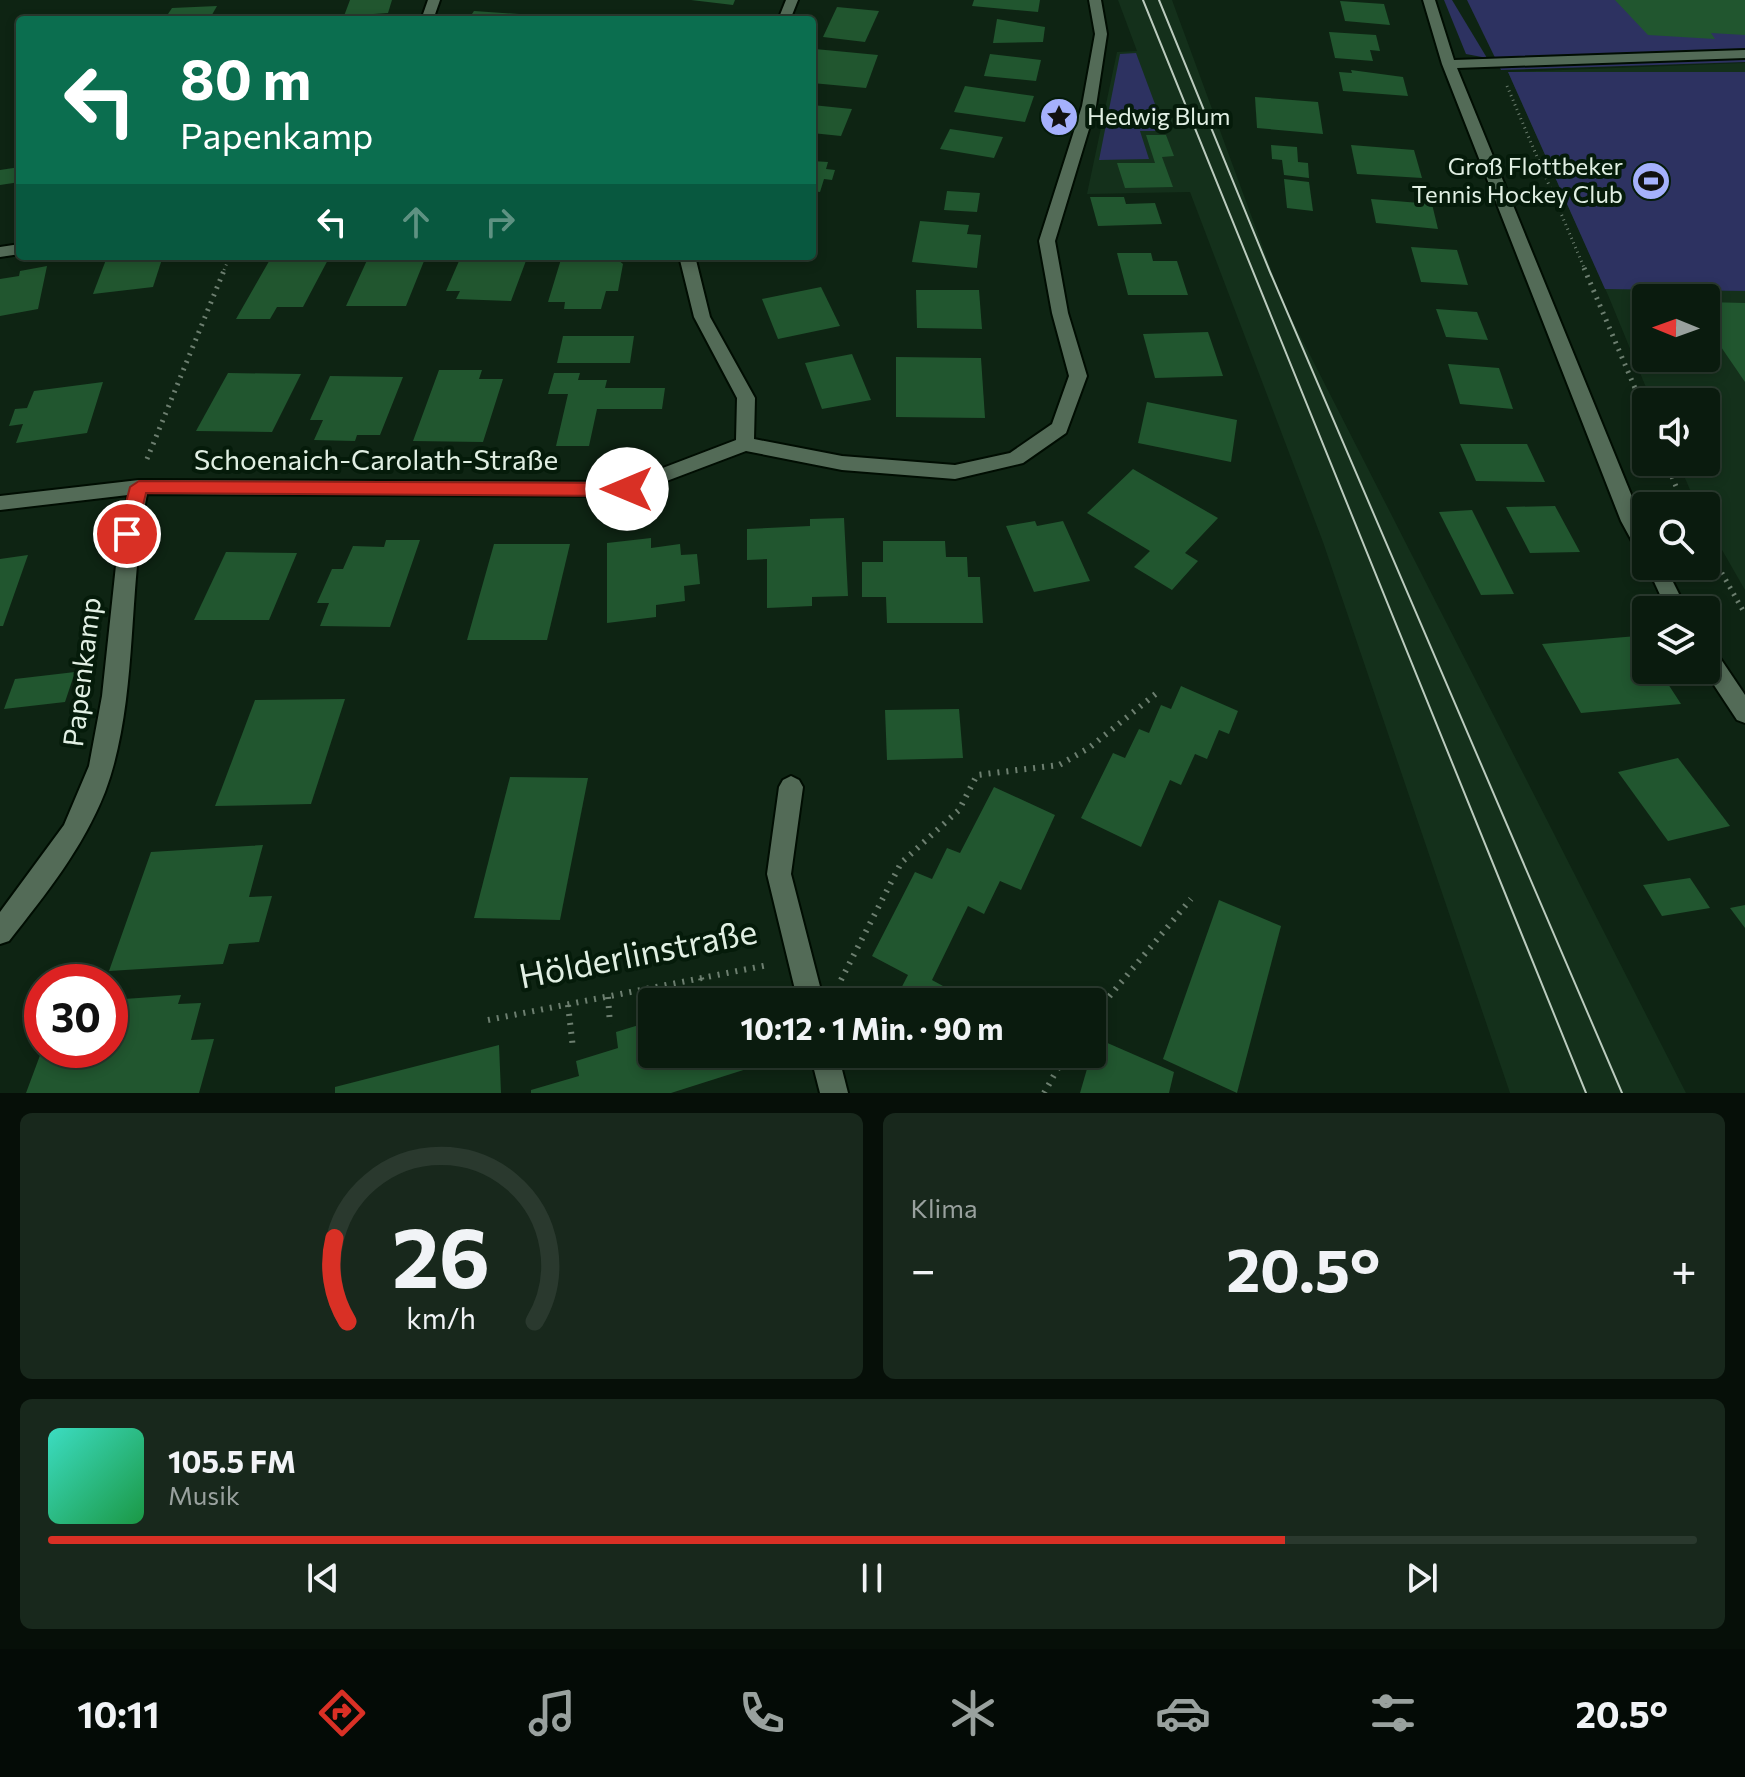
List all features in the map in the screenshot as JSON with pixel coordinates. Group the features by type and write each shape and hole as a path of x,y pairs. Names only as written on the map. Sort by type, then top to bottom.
{"street":[{"path":"688,260 702,317 746,398 745,444 842,463 955,472 1016,458 1060,428 1078,376 1060,313 1047,241 1089,106 1101,34 1095,0"},
{"path":"1429,0 1449,64 1632,523"},
{"path":"1449,64 1745,54"},
{"name":"Schoenaich-Carolath-Straße","path":"0,503 139,487 627,489 745,444"},
{"name":"Papenkamp","path":"0,932 42,880 80,819 101,768 110,721 127,534 139,487"},
{"path":"1720,676 1745,713"},
{"name":"Hölderlinstraße","path":"791,787 779,874 808,988"},
{"path":"828,1068 834,1093"}],"path":[{"path":"1498,63 1635,388"},
{"path":"139,487 149,448 228,260"},
{"path":"1720,570 1745,614"},
{"path":"837,988 901,863 959,810 977,775 997,770 1044,769 1067,762 1158,692"},
{"path":"1106,1000 1191,899"},
{"name":"Hölderlinstraße","path":"654,988 801,959"},
{"path":"701,978 703,988"},
{"name":"Hölderlinstraße","path":"488,1020 638,991"},
{"path":"608,997 610,1024"},
{"path":"568,1005 573,1048"},
{"path":"1044,1093 1058,1068"}],"shaded area":[{"path":"1118,0 1172,0 1283,302 1686,1093 1510,1093 1323,542 1190,192 1087,194 1117,52 1137,51"},
{"path":"1444,0 1452,0 1487,58 1466,54"},
{"path":"1467,0 1745,0 1745,62 1501,70"},
{"path":"1136,53 1165,131 1140,131 1149,159 1099,160 1120,54"},
{"name":"Groß Flottbeker Tennis Hockey Club","path":"1745,63 1745,590 1720,546 1720,492 1691,492 1684,476 1720,476 1720,388 1646,388 1640,372 1720,372 1720,284 1632,284 1632,353 1508,72"},
{"name":"Groß Flottbeker Tennis Hockey Club","path":"1508,72 1745,72 1745,291 1720,291 1720,284 1632,284 1632,289 1605,289"}],"building":[{"path":"350,0 392,0 388,13 344,16"},
{"path":"691,0 735,0 733,5"},
{"path":"974,0 1040,0 1038,12 972,6"},
{"path":"1615,0 1745,0 1745,35 1711,33 1715,39 1648,35"},
{"path":"1340,1 1384,4 1390,25 1345,21"},
{"path":"217,6 211,16 167,16 172,8"},
{"path":"837,7 879,11 865,42 823,37"},
{"path":"474,11 534,15 533,16 471,16"},
{"path":"997,19 1045,27 1043,42 993,43"},
{"path":"1329,32 1376,35 1380,51 1370,50 1373,61 1335,58"},
{"path":"816,49 878,55 866,88 816,83"},
{"path":"990,54 1041,60 1036,81 984,76"},
{"path":"1351,70 1403,77 1408,96 1343,91 1339,72 1352,73"},
{"path":"965,86 1034,96 1025,122 954,112"},
{"path":"1255,97 1318,102 1323,134 1257,128"},
{"path":"816,105 852,109 841,136 816,133"},
{"path":"950,129 1003,137 994,158 940,149"},
{"path":"1146,135 1166,135 1174,156 1162,157 1173,187 1125,188 1117,163 1155,163"},
{"path":"1271,145 1297,147 1298,162 1308,163 1309,178 1284,175 1282,160 1272,159"},
{"path":"1351,145 1414,150 1422,178 1357,174"},
{"path":"816,161 828,162 826,169 835,170 832,180 824,179 820,192 816,192"},
{"path":"16,168 16,183 0,185 0,170"},
{"path":"1284,179 1309,182 1313,211 1287,208"},
{"path":"947,191 980,193 977,212 944,210"},
{"path":"1090,197 1124,197 1126,204 1155,203 1162,224 1098,226"},
{"path":"1371,199 1432,204 1438,229 1376,223"},
{"path":"920,221 969,225 967,234 981,235 977,268 912,262"},
{"path":"1411,247 1457,250 1468,285 1421,282"},
{"path":"1117,253 1151,253 1153,261 1177,261 1188,295 1128,295"},
{"path":"106,260 162,260 153,287 93,294"},
{"path":"270,260 328,260 303,307 277,307 270,319 236,319"},
{"path":"367,260 424,260 406,306 346,306"},
{"path":"526,260 511,301 456,299 460,291 446,291 459,261"},
{"path":"561,260 618,260 623,264 618,291 606,291 601,309 564,309 565,302 548,302"},
{"path":"47,266 38,309 0,316 0,279"},
{"path":"821,287 840,326 778,339 762,299"},
{"path":"916,290 979,290 982,329 917,328"},
{"path":"1720,302 1745,303 1745,382 1720,345"},
{"path":"1436,309 1477,312 1488,340 1446,337"},
{"path":"1208,332 1223,376 1155,378 1143,334"},
{"path":"563,336 634,336 630,363 557,363"},
{"path":"852,354 871,400 822,409 805,363"},
{"path":"896,357 981,358 985,418 896,417"},
{"path":"1448,364 1499,368 1513,409 1460,404"},
{"path":"439,370 482,370 479,379 503,379 483,442 413,441"},
{"path":"228,373 301,374 272,432 196,431"},
{"path":"554,373 580,373 578,380 607,380 605,388 665,388 662,409 597,409 589,446 556,446 568,394 548,394"},
{"path":"330,376 403,377 380,435 357,435 355,441 314,440 323,420 310,420"},
{"path":"103,382 87,433 16,443 23,424 9,426 15,409 27,408 34,391"},
{"path":"1147,402 1237,420 1231,462 1138,443"},
{"path":"1460,444 1527,444 1545,482 1476,481"},
{"path":"1133,469 1218,518 1185,553 1198,561 1172,590 1134,567 1150,551 1087,513"},
{"path":"1555,506 1580,552 1530,553 1506,507"},
{"path":"1472,510 1514,594 1481,595 1439,512"},
{"path":"844,518 848,596 812,597 812,606 767,608 767,559 747,560 747,529 810,526 810,519"},
{"path":"1035,521 1037,526 1063,521 1090,581 1034,592 1006,526"},
{"path":"651,538 651,548 680,544 681,555 697,554 700,584 684,586 685,601 656,605 656,617 607,623 607,543"},
{"path":"386,540 420,540 390,627 320,626 329,603 317,603 332,569 343,569 353,546 384,547"},
{"path":"883,541 945,541 946,557 967,557 968,577 980,577 983,623 887,623 886,597 862,597 862,562 883,562"},
{"path":"494,544 570,544 547,640 467,640"},
{"path":"226,552 297,553 269,620 194,620"},
{"path":"28,555 3,626 0,626 0,559"},
{"path":"1632,636 1632,684 1668,684 1681,704 1581,713 1542,644"},
{"path":"75,672 65,702 4,709 15,679"},
{"path":"1181,686 1238,711 1229,734 1219,730 1207,759 1195,754 1181,785 1170,780 1141,847 1081,818 1113,753 1125,758 1139,729 1149,733 1161,705 1171,709"},
{"path":"345,699 311,804 215,806 255,700"},
{"path":"959,709 963,758 887,760 885,710"},
{"path":"1678,758 1730,826 1668,841 1618,772"},
{"path":"510,777 588,778 560,920 474,918"},
{"path":"994,787 1055,815 1021,890 1000,881 984,914 968,906 932,980 942,988 901,988 908,975 872,956 915,872 932,879 947,848 960,853"},
{"path":"263,845 249,897 272,896 259,942 229,944 223,964 128,970 128,964 111,964 151,852"},
{"path":"1690,878 1710,908 1662,916 1643,885"},
{"path":"1219,900 1281,926 1237,1093 1163,1059"},
{"path":"1745,905 1745,928 1730,908"},
{"path":"181,995 178,1004 201,1003 191,1040 214,1039 199,1093 26,1093 35,1068 128,1068 128,999"},
{"path":"638,1025 638,1068 750,1068 671,1093 531,1093 531,1090 579,1076 576,1061 618,1048 616,1032"},
{"path":"1106,1042 1174,1072 1169,1093 1080,1093 1087,1068 1106,1068"},
{"path":"499,1045 501,1093 335,1093 335,1087"}],"tram line":[{"path":"1143,0 1586,1093"},
{"path":"1159,0 1270,272 1622,1093"}],"place":[{"name":"Hedwig Blum","path":"1059,117"},
{"name":"Groß Flottbeker Tennis Hockey Club","path":"1651,181"}],"route":[{"path":"127,534 139,487 627,489"}]}
